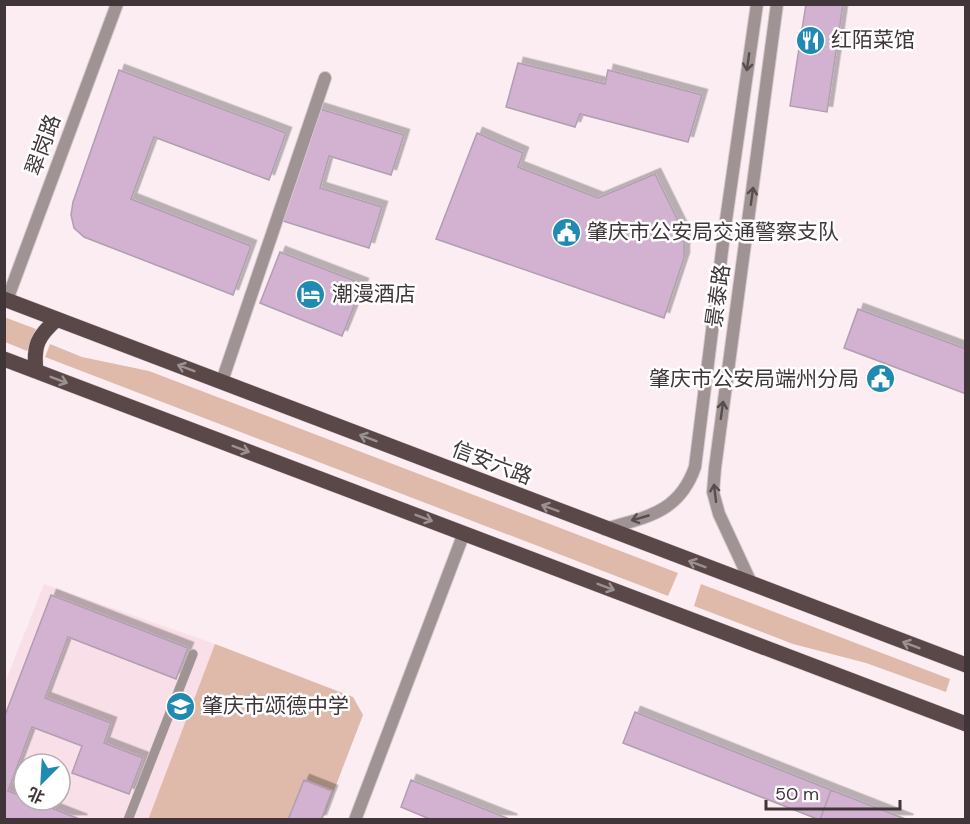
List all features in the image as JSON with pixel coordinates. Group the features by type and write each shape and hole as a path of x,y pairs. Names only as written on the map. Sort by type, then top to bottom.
{"main road":[{"name":"信安六路","path":"6,299 604,529 966,665"},
{"path":"36,371 34,354 37,341 57,319"},
{"path":"4,359 966,724"}],"street":[{"name":"翠岗路","path":"6,299 117,4"},
{"path":"604,529 658,513 676,499 689,483 695,467 757,4"},
{"name":"景泰路","path":"752,585 719,514 714,492 714,468 777,4"},
{"path":"222,381 325,78"},
{"path":"355,819 464,533"}],"lane":[{"path":"128,819 193,654"}],"shaded area":[{"path":"4,317 36,329 27,351 5,342"},
{"path":"50,344 82,357 149,371 678,573 668,596 45,357"},
{"name":"肇庆市颂德中学","path":"44,584 215,644 353,697 363,715 323,819 5,819 4,685"},
{"path":"701,584 950,679 946,692 866,663 793,644 694,606"},
{"path":"215,644 353,697 363,715 323,819 148,820"}],"building":[{"path":"806,4 843,4 827,112 790,106"},
{"path":"518,63 605,84 608,70 702,95 688,142 580,114 575,127 506,107"},
{"path":"119,70 286,133 269,180 154,137 131,199 251,246 233,295 84,237 74,228 71,215 73,202"},
{"path":"317,108 404,135 391,175 329,156 320,188 382,207 369,248 283,221"},
{"path":"477,133 523,153 518,167 598,198 655,174 684,233 684,258 664,318 436,239"},
{"name":"潮漫酒店","path":"280,252 363,284 342,336 260,303"},
{"path":"858,309 966,349 966,394 844,348"},
{"path":"51,595 188,648 176,679 68,637 45,698 111,723 104,743 143,758 129,794 72,773 82,746 32,727 23,752 12,752 12,780 8,791 12,792 12,812 62,812 82,820 4,820 4,718"},
{"path":"635,712 831,790 820,820 623,743"},
{"path":"304,780 332,791 321,820 288,820"},
{"path":"411,780 512,820 432,820 401,807"},
{"path":"831,790 908,820 820,820"}],"place":[{"name":"红陌菜馆","path":"810,40"},
{"name":"肇庆市公安局交通警察支队","path":"566,232"},
{"name":"潮漫酒店","path":"311,294"},
{"name":"肇庆市公安局端州分局","path":"880,379"},
{"name":"肇庆市颂德中学","path":"181,706"}]}
